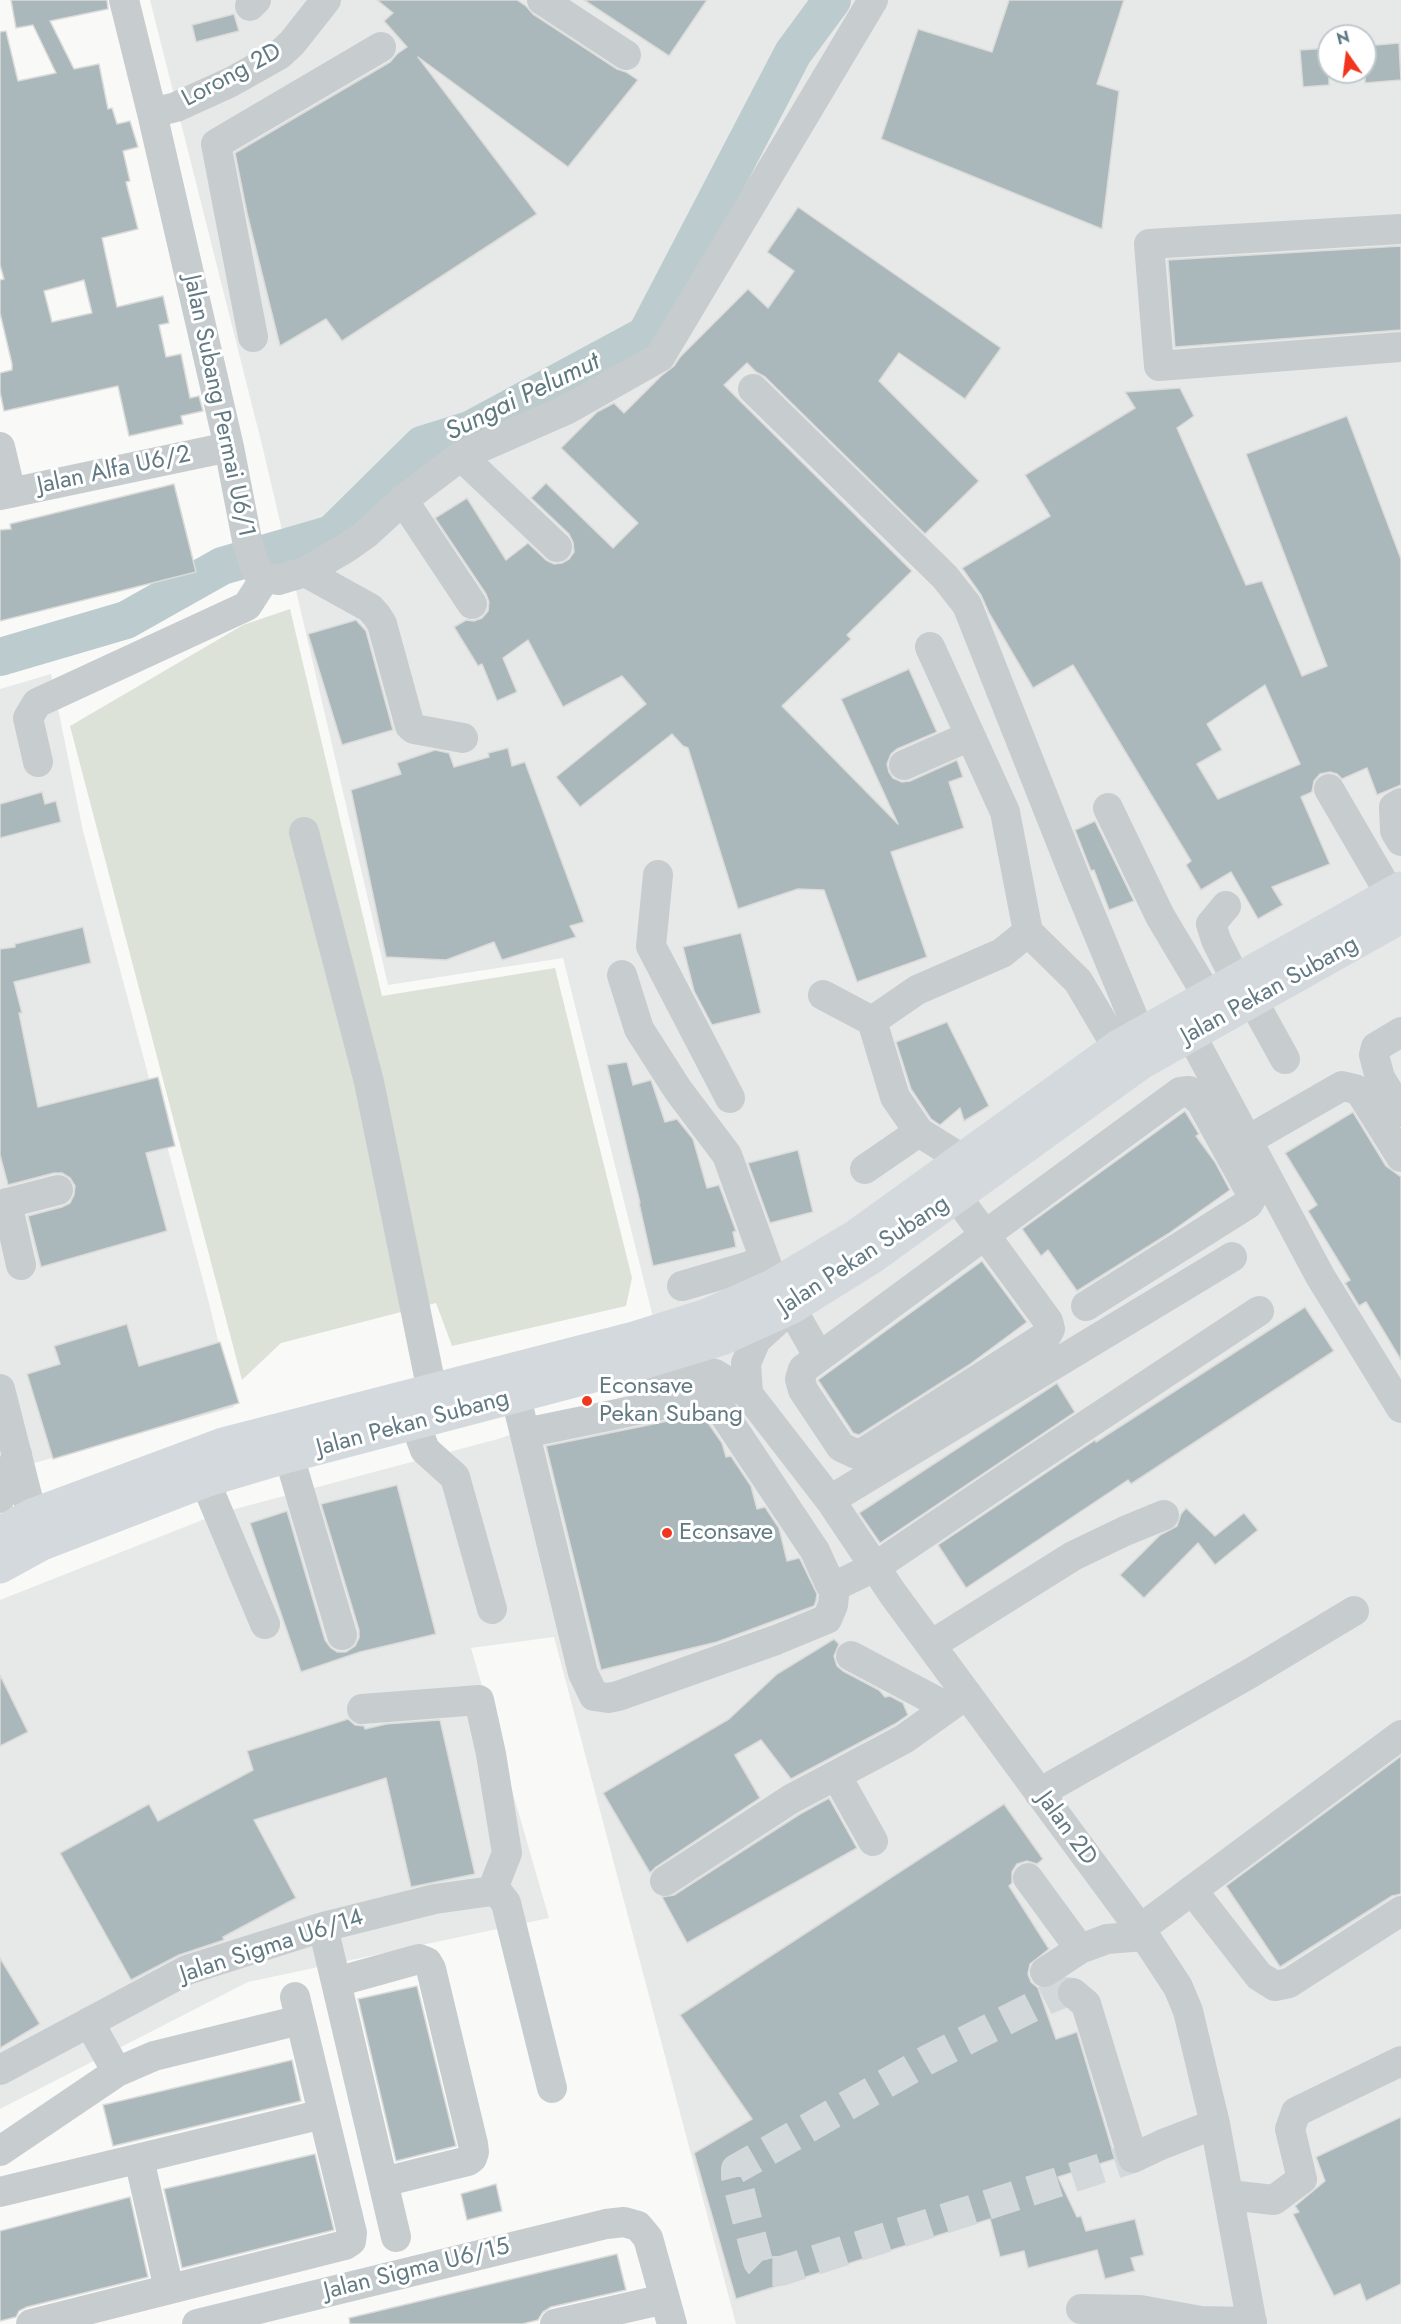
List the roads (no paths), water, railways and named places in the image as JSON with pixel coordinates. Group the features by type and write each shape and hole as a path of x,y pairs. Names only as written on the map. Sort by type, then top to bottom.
{"main road":[{"name":"Jalan Pekan Subang","path":"0,1567 42,1544 205,1481 289,1456 639,1364 722,1339 776,1283 871,1258 1141,1063 1191,1035 1244,990 1397,900"},
{"name":"Jalan Pekan Subang","path":"0,1533 32,1515 223,1444 634,1338 707,1315 776,1283 854,1237 1128,1041 1207,995 1244,990"}],"street":[{"name":"Jalan Subang Permai U6/1","path":"124,0 229,447 247,540 261,574"},
{"name":"Lorong 2D","path":"152,113 176,107 269,62 292,43 326,0"},
{"path":"542,0 626,55"},
{"path":"38,762 28,718 37,703 247,606 261,574 278,580 305,572 346,549 403,500 461,456 568,409 660,357 873,0"},
{"path":"252,337 216,144 381,47"},
{"path":"269,62 286,102"},
{"path":"231,82 246,126"},
{"path":"1401,229 1149,244 1159,366 1401,347"},
{"path":"753,389 945,577 967,605 1077,882 1128,1041"},
{"path":"0,447 6,494"},
{"name":"Jalan Alfa U6/2","path":"6,494 229,447"},
{"path":"461,456 557,547"},
{"path":"403,500 472,604"},
{"path":"305,572 370,608 377,616 382,624 410,726 414,729 463,738"},
{"path":"930,647 1005,812 1028,932 1078,981 1128,1041"},
{"path":"904,765 970,736"},
{"path":"1329,789 1397,900"},
{"path":"1401,803 1394,807 1395,831 1401,841"},
{"path":"1108,808 1160,916 1207,995"},
{"path":"304,832 369,1082 432,1390"},
{"path":"658,875 651,946 730,1098"},
{"path":"1226,906 1211,924 1216,940 1285,1059"},
{"path":"872,1020 917,990 1002,954 1028,932"},
{"path":"622,975 639,1029 678,1090 727,1155 776,1283 819,1357"},
{"path":"823,995 872,1020 894,1097 919,1132 962,1159"},
{"path":"1401,1032 1376,1047 1374,1055 1380,1078 1401,1112"},
{"path":"1191,1035 1320,1276 1401,1408"},
{"path":"730,1164 730,1098 738,1068"},
{"path":"1248,1140 1342,1086 1361,1093 1401,1157"},
{"path":"956,1197 986,1235 1048,1321 1050,1329 1046,1336 866,1451 856,1454 841,1447 804,1390 800,1379 803,1369 986,1235 1180,1092 1189,1091 1201,1102 1249,1189 1251,1199 1248,1204 1086,1306"},
{"path":"865,1169 919,1132"},
{"path":"21,1264 3,1204 57,1190"},
{"path":"830,1500 1232,1257"},
{"path":"682,1286 750,1266 776,1283"},
{"path":"748,1394 746,1363 776,1283"},
{"path":"835,1586 875,1567 1259,1311"},
{"name":"Jalan 2D","path":"639,1364 688,1366 715,1374 748,1394 830,1500 930,1645 957,1700 1040,1793 1142,1933 1178,1987 1188,2011 1215,2124 1252,2323"},
{"path":"0,1389 32,1515"},
{"path":"525,1433 705,1396 711,1398 814,1551 830,1584 835,1586"},
{"path":"516,1397 583,1673 594,1696 608,1698 618,1695 776,1640 827,1619 834,1605 835,1586"},
{"path":"415,1423 425,1450 455,1477 492,1609"},
{"path":"0,1498 16,1454"},
{"path":"289,1456 342,1635"},
{"path":"205,1481 264,1624"},
{"path":"930,1645 1073,1556 1164,1515"},
{"path":"1040,1793 1249,1674 1354,1611"},
{"path":"851,1656 957,1700"},
{"path":"362,1709 479,1700 491,1754 507,1853 492,1891 499,1894 506,1903 552,2088"},
{"path":"665,1881 791,1799 904,1739 957,1700"},
{"path":"1045,1972 1080,1949 1107,1939 1142,1933 1192,1890 1401,1735"},
{"path":"837,1775 873,1841"},
{"path":"1028,1878 1080,1949"},
{"path":"1192,1890 1259,1976 1275,1986 1289,1983 1401,1911"},
{"name":"Jalan Sigma U6/14","path":"0,2070 187,1970 323,1927 435,1899 492,1891"},
{"path":"323,1927 396,2237"},
{"path":"336,1982 419,1959 427,1962 431,1969 470,2133 474,2152 468,2161 383,2182"},
{"path":"1073,1993 1086,2004 1133,2158 1215,2124"},
{"path":"0,2151 117,2073 154,2056 298,2008 352,2234 351,2241 345,2245 31,2324"},
{"path":"89,2022 117,2073"},
{"path":"1229,2195 1274,2200 1302,2180 1290,2129 1296,2112 1401,2061"},
{"path":"0,2192 323,2114"},
{"path":"139,2158 169,2289"},
{"name":"Jalan Sigma U6/15","path":"197,2324 299,2312 606,2224 624,2222 638,2226 648,2238 668,2311"},
{"path":"1081,2309 1140,2310 1201,2321 1252,2323"},
{"path":"555,2324 668,2311"}],"waterway":[{"name":"Sungai Pelumut","path":"0,657 126,620 222,566 332,534 422,445 470,430 646,335 793,53 832,0"}],"tunnel":[{"path":"1073,1993 1066,1992 1048,1999 927,2060 736,2169 736,2177 758,2262 771,2271 781,2271 1133,2158"}],"place":[{"name":"Econsave Pekan Subang","path":"587,1401"},
{"name":"Econsave","path":"667,1533"}]}
